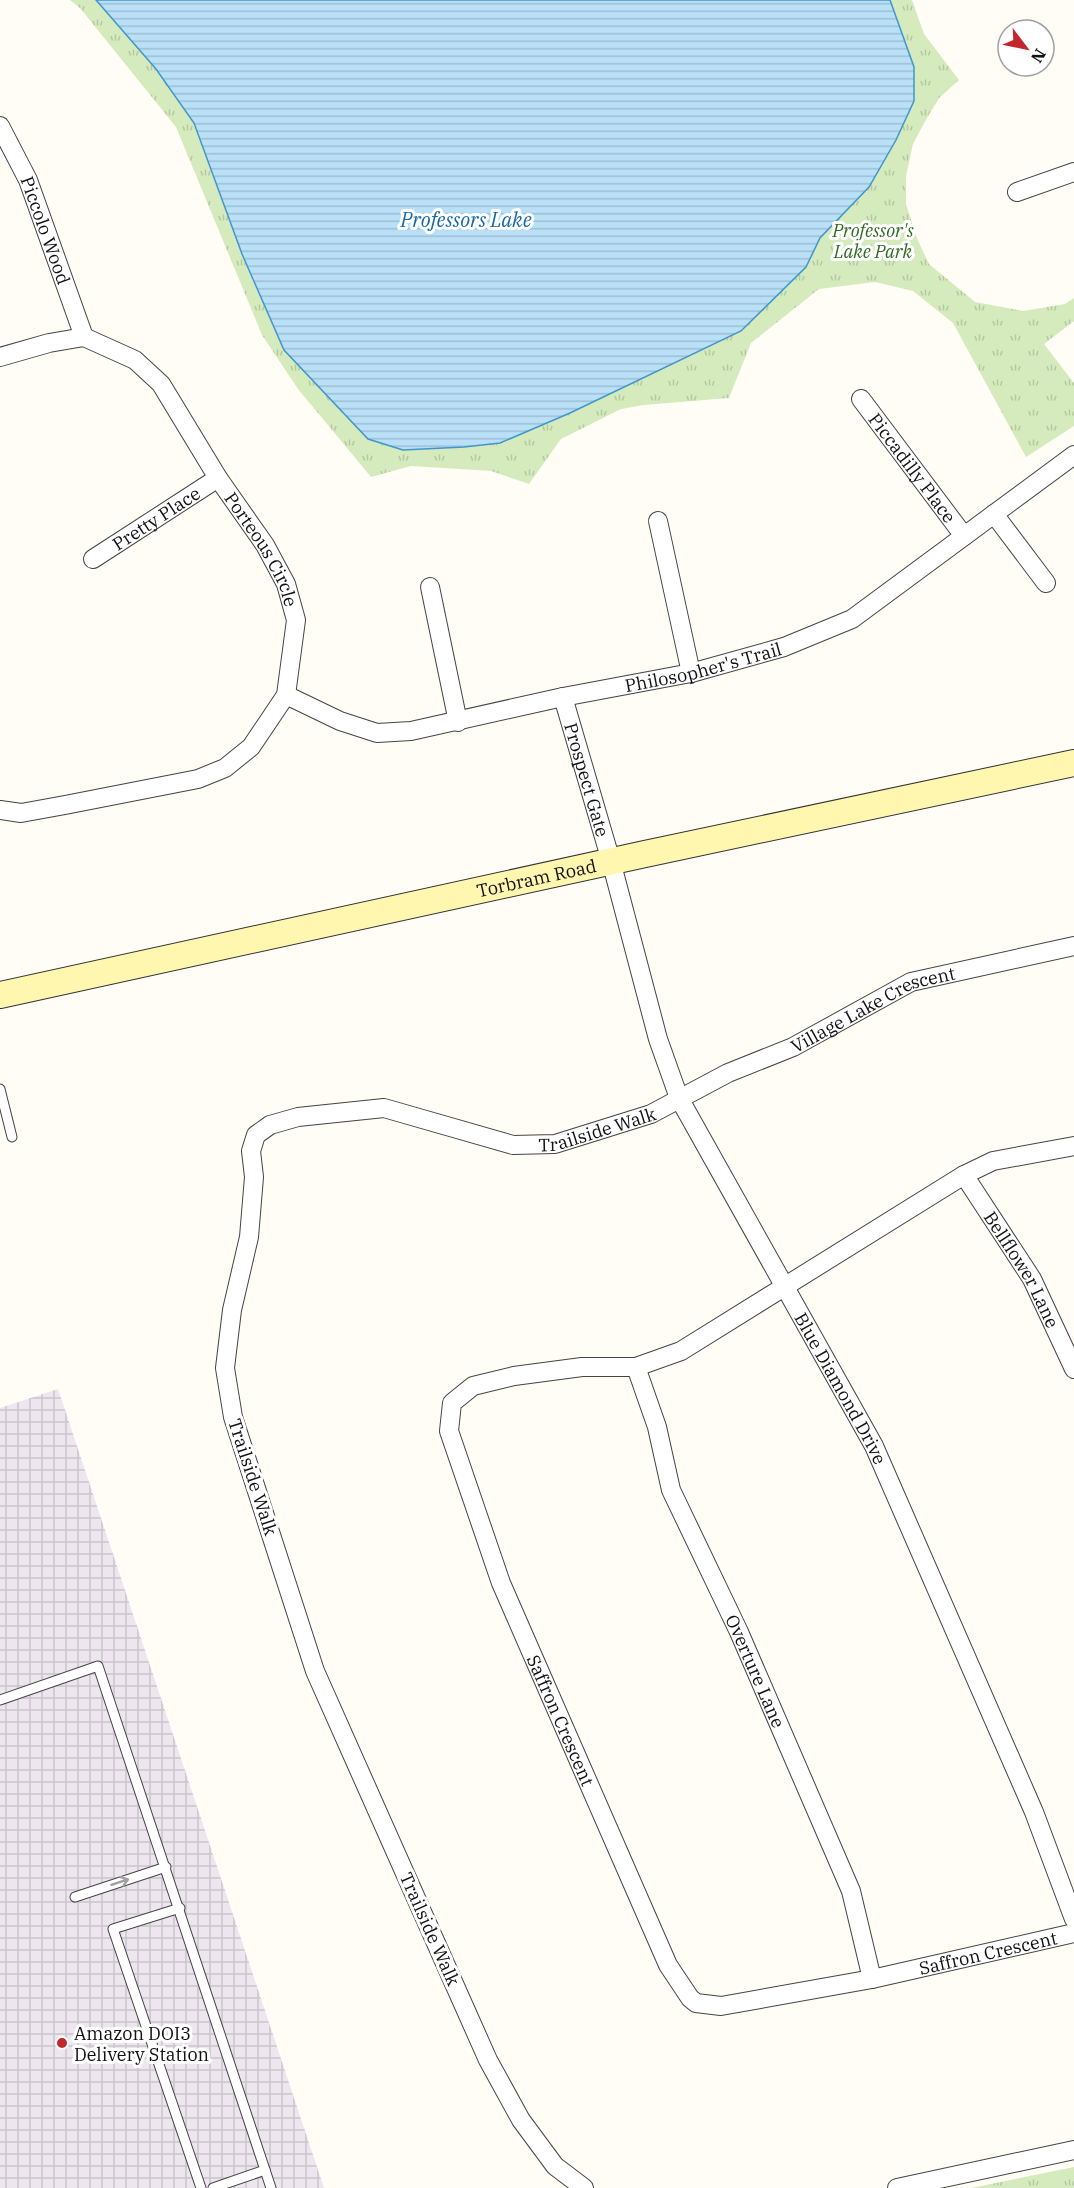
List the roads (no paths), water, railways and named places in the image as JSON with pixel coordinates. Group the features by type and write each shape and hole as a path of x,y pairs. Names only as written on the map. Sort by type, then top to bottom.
{"main road":[{"name":"Torbram Road","path":"0,995 611,861 1074,763"}],"street":[{"name":"Piccolo Wood","path":"0,126 28,180 84,337"},
{"path":"1017,192 1074,172"},
{"path":"0,357 49,343 84,337"},
{"name":"Porteous Circle","path":"0,810 21,813 198,779 225,768 251,747 286,695 296,620 286,584 266,545 218,478 161,384 135,360 84,337"},
{"name":"Piccadilly Place","path":"861,399 964,536"},
{"name":"Philosopher's Trail","path":"286,695 340,721 377,733 411,731 563,697 692,673 784,647 852,619 1074,455"},
{"name":"Pretty Place","path":"93,560 218,478"},
{"path":"994,514 1046,583"},
{"path":"658,521 692,673"},
{"path":"430,587 458,722"},
{"name":"Prospect Gate","path":"563,697 611,861"},
{"name":"Blue Diamond Drive","path":"611,861 658,1039 680,1098 874,1446 1034,1812 1074,1919"},
{"name":"Village Lake Crescent","path":"680,1098 728,1072 792,1047 911,982 1074,946"},
{"name":"Trailside Walk","path":"584,2188 555,2166 520,2120 488,2060 315,1671 233,1418 225,1368 232,1310 249,1237 254,1177 251,1151 256,1135 270,1125 298,1117 384,1108 513,1146 555,1144 651,1114 680,1098"},
{"path":"784,1288 964,1175 993,1161 1074,1146"},
{"name":"Bellflower Lane","path":"964,1175 1032,1280 1074,1369"},
{"name":"Saffron Crescent","path":"784,1288 681,1351 636,1367 582,1367 514,1376 473,1386 452,1403 449,1431 501,1583 668,1965 690,1998 696,2003 721,2006 872,1979 1074,1932"},
{"name":"Overture Lane","path":"636,1367 657,1427 671,1490 743,1642 851,1891 872,1979"},
{"path":"897,2188 1074,2150"}],"lane":[{"path":"0,1091 12,1137"},
{"path":"0,1700 98,1666 271,2188"},
{"path":"75,1898 166,1867"},
{"path":"180,1908 113,1929 201,2188"},
{"path":"213,2188 265,2170"}],"water":[{"name":"Professors Lake","path":"96,0 890,0 914,67 914,101 896,140 869,187 820,238 806,267 741,331 570,413 500,443 403,450 368,439 284,350 242,254 194,123 156,69"}],"place":[{"name":"Amazon DOI3 Delivery Station","path":"62,2043"}],"park label":[{"name":"Professor's Lake Park","path":"873,240"}]}
